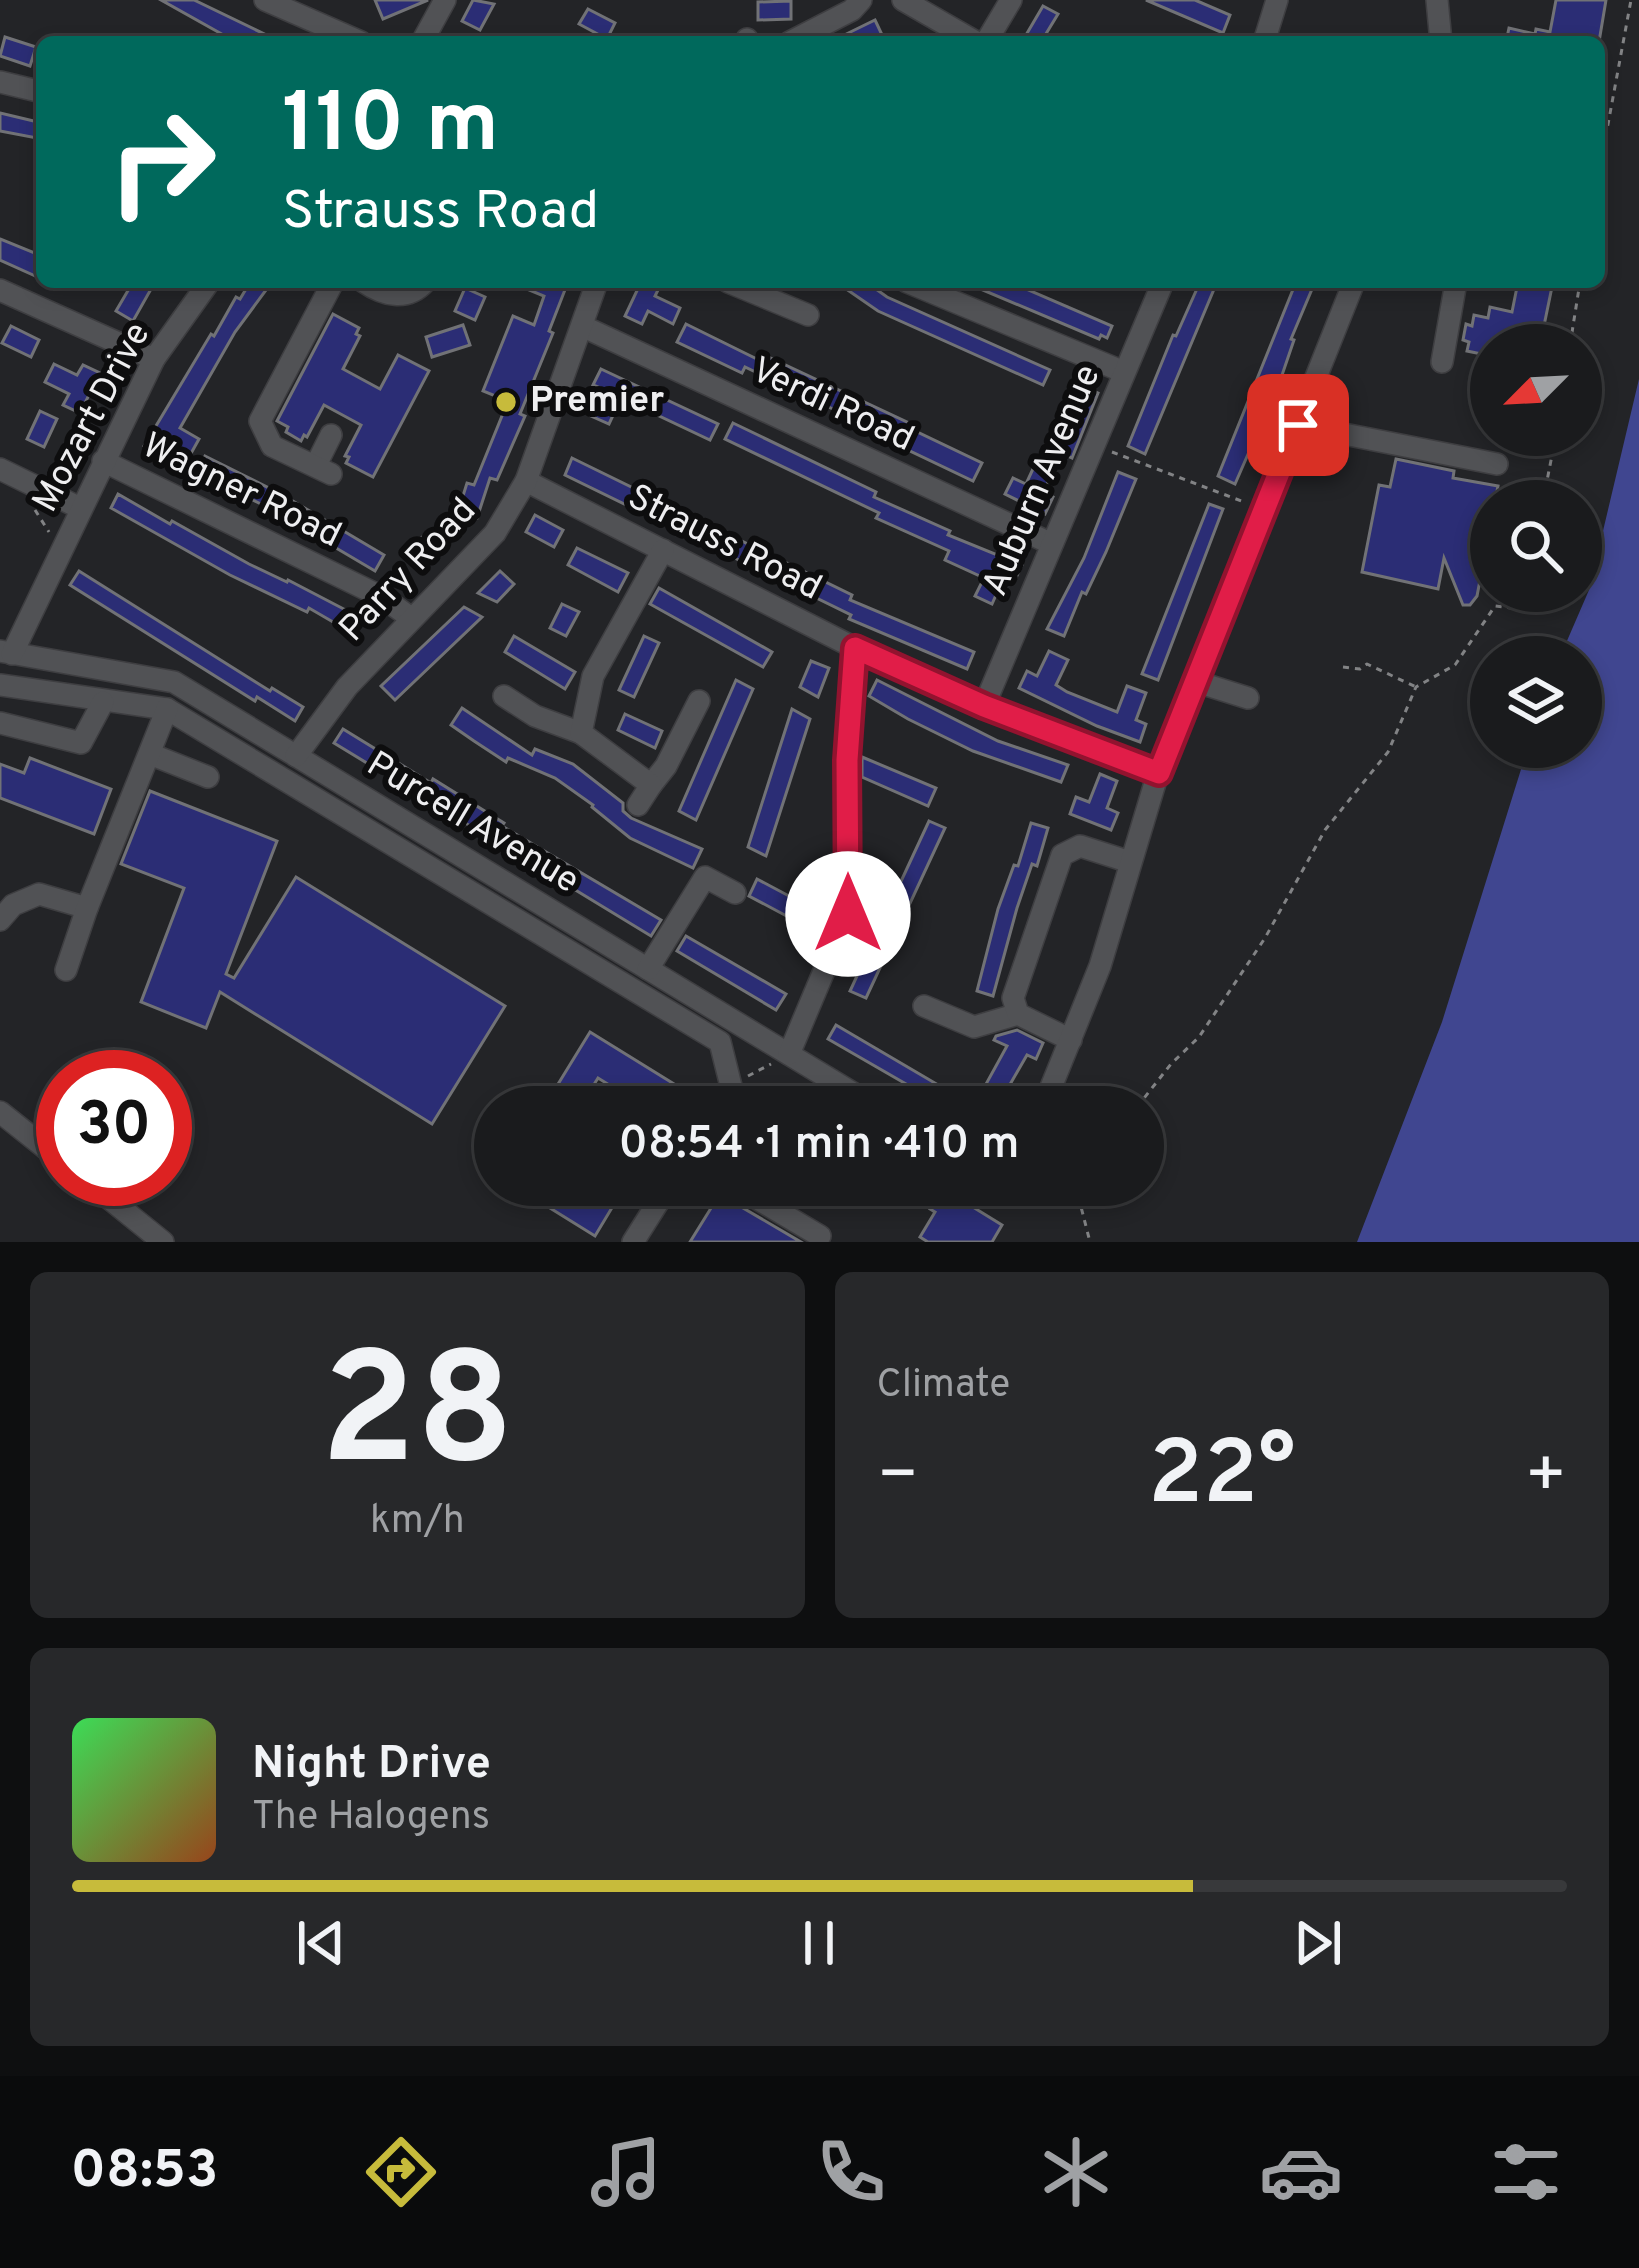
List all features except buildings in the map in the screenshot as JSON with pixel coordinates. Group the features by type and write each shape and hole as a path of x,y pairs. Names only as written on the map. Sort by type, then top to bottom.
{"street":[{"path":"265,0 330,36"},
{"path":"425,36 445,0"},
{"path":"802,36 852,10 861,0"},
{"path":"903,0 966,36"},
{"path":"990,36 1011,0"},
{"path":"1266,36 1277,0"},
{"path":"1437,0 1440,36"},
{"path":"0,82 36,91"},
{"name":"Mozart Drive","path":"6,653 154,359 205,288"},
{"path":"330,288 260,421 272,446 324,470 331,435"},
{"path":"373,288 398,296 419,288"},
{"name":"Parry Road","path":"296,755 347,688 495,533 526,481 595,288"},
{"path":"743,288 808,315"},
{"path":"921,288 1124,372"},
{"name":"Auburn Avenue","path":"984,706 1160,288"},
{"path":"1052,1086 1100,966 1159,773 1352,288"},
{"path":"1442,362 1455,288"},
{"path":"0,290 154,359"},
{"name":"Verdi Road","path":"584,327 1052,544"},
{"path":"1298,425 1497,464"},
{"name":"Wagner Road","path":"103,461 382,598 411,618"},
{"path":"0,469 80,508"},
{"name":"Strauss Road","path":"526,481 855,648 984,706 1159,773"},
{"path":"572,729 593,676 663,550"},
{"path":"788,1054 848,914 847,760 855,648"},
{"name":"Purcell Avenue","path":"6,653 174,682 841,1086"},
{"path":"1194,681 1248,698"},
{"path":"0,685 167,709 644,1005 720,1042 730,1086"},
{"path":"504,696 536,716 572,729 644,795 666,766 699,701"},
{"path":"0,723 81,743 103,702"},
{"path":"66,970 167,709"},
{"path":"149,754 208,777"},
{"path":"1071,1040 1018,1013 1013,998 1062,855 1080,846 1130,862"},
{"path":"648,969 705,877 735,893"},
{"path":"0,920 13,905 39,894 87,908"},
{"path":"924,1006 974,1027 1018,1013"},
{"path":"0,1112 36,1141"},
{"path":"118,1206 163,1242"},
{"path":"634,1242 656,1206"},
{"path":"769,1206 820,1236"}],"path":[{"path":"1605,141 1631,0"},
{"path":"1573,324 1579,288"},
{"path":"1094,445 1264,509"},
{"path":"1154,1086 1198,1037 1265,938 1325,830 1388,752 1416,687 1455,664 1491,612"},
{"path":"1343,667 1360,669 1366,664 1416,687"},
{"path":"730,1086 788,1054"},
{"path":"1081,1206 1090,1242"}],"shaded area":[{"path":"1639,379 1639,1242 1357,1242 1442,1022 1521,768 1602,768 1602,636 1569,636 1579,612 1602,612 1602,535"}],"place":[{"name":"Premier","path":"506,402"}],"route":[{"path":"848,914 847,760 855,648 984,706 1159,773 1298,425"}]}
